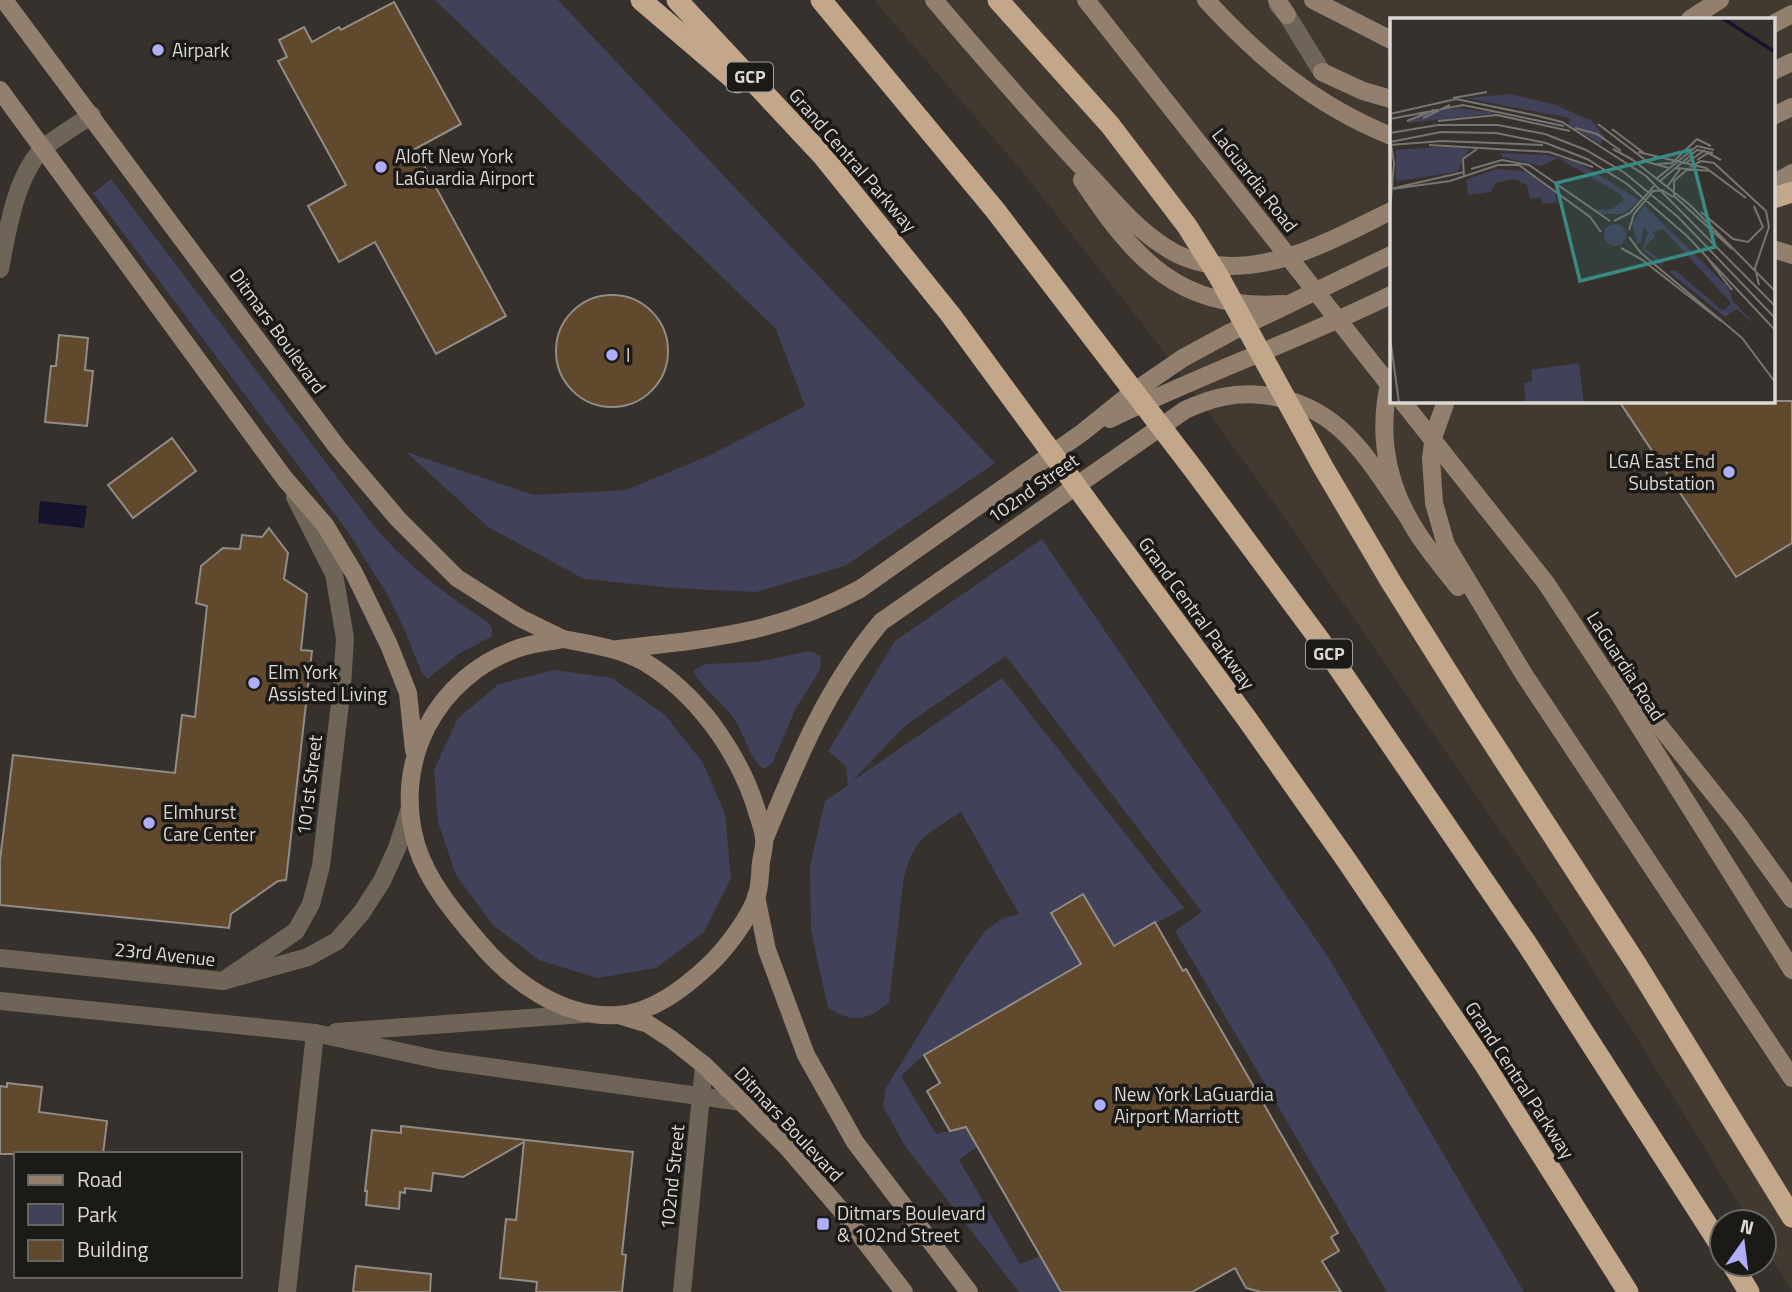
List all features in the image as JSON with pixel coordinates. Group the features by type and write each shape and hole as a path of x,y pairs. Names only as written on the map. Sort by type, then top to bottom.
{"highway":[{"path":"641,0 822,155"},
{"name":"Grand Central Parkway","path":"677,0 822,155 950,314 1347,861 1483,1062 1628,1292"},
{"name":"GCP","path":"821,0 995,210 1194,470 1319,639 1534,955 1708,1226"},
{"path":"998,0 1110,125 1186,226 1219,277 1323,467 1391,582 1466,703 1636,962 1792,1217"},
{"path":"1774,195 1792,192"},
{"path":"1613,1268 1621,1292"}],"street":[{"name":"Ditmars Boulevard","path":"4,0 337,447 398,519 457,578 520,618 563,639"},
{"path":"934,0 1058,143 1148,235 1179,256 1231,266 1274,261 1337,237 1390,211"},
{"name":"LaGuardia Road","path":"1086,0 1390,386"},
{"path":"1206,0 1254,50 1288,79 1336,110 1390,136"},
{"path":"1313,0 1390,39"},
{"path":"1692,18 1720,0"},
{"path":"1279,5 1322,72 1363,91 1390,99"},
{"path":"1774,23 1792,14"},
{"path":"1774,71 1792,62"},
{"path":"0,90 285,479 325,526 354,573 389,645 408,693 415,754 409,811 417,848 434,883 489,955 517,980 548,999 584,1014"},
{"path":"1774,116 1792,107"},
{"path":"0,269 21,183 43,148 92,115"},
{"path":"1058,143 1110,222 1131,248 1165,276 1203,295 1224,301 1265,305 1290,304"},
{"path":"1774,183 1792,173"},
{"path":"1774,195 1792,200"},
{"path":"1774,249 1792,255"},
{"path":"1083,432 1129,395 1183,358 1390,255"},
{"path":"1083,432 1390,295"},
{"path":"1390,381 1385,405 1384,438 1391,472 1408,517 1525,677"},
{"name":"102nd Street","path":"765,838 795,764 825,701 852,657 881,622 1172,418 1196,404 1227,394 1256,395 1305,405 1329,419 1359,448 1408,517"},
{"name":"LaGuardia Road","path":"1403,402 1546,583 1792,970"},
{"path":"1446,402 1434,435 1434,503 1439,526 1455,562 1525,677 1792,1078"},
{"name":"102nd Street","path":"618,649 757,630 808,614 860,589 1083,432"},
{"name":"101st Street","path":"223,981 296,931 311,904 322,852 342,686 345,638 334,574 285,479"},
{"path":"1546,583 1738,824 1792,899"},
{"path":"315,1034 584,1014 618,1015 654,1005 687,986 718,957 757,897 765,838 754,799 735,759 688,697 654,668 618,649 563,639 520,647 487,662 457,685 434,712 415,754"},
{"name":"23rd Avenue","path":"0,958 223,981 308,957 337,941 362,912 382,881 397,848 409,811"},
{"name":"Ditmars Boulevard","path":"757,897 767,950 812,1066 855,1142 969,1292"},
{"path":"0,1002 315,1034 439,1060 742,1102"},
{"name":"Ditmars Boulevard","path":"618,1015 648,1024 704,1065 786,1146 840,1209 904,1292"},
{"path":"287,1292 315,1034"},
{"name":"102nd Street","path":"681,1292 704,1065"}],"shaded area":[{"path":"874,0 1792,0 1792,1292 1778,1269 1778,1208 1741,1208 1548,900 1275,504 1158,344 1022,171"},
{"path":"40,501 87,506 84,528 38,523"}],"green space":[{"path":"435,0 558,0 995,463 845,566 756,592 672,588 584,579 488,527 406,452 534,495 626,490 708,456 805,406 776,329"},
{"path":"111,179 374,526 427,578 488,622 492,628 491,637 460,653 427,679 387,594 349,533 93,193"},
{"path":"1042,539 1330,960 1524,1292 1387,1292 1175,931 1202,912 1006,656 906,725 851,782 1002,678 1184,908 1114,946 1084,894 1051,912 1081,964 924,1055 901,1076 936,1134 966,1127 977,1147 959,1160 1020,1264 1040,1256 1061,1292 1019,1292 905,1146 883,1106 886,1088 985,931 1003,918 1019,914 961,812 924,837 908,863 889,1002 874,1013 860,1018 844,1016 828,1008 811,931 810,866 825,801 848,785 846,766 828,751 895,641"},
{"path":"809,651 821,656 820,670 796,708 772,764 763,769 753,757 733,717 693,671 706,664 757,662"},
{"path":"554,670 612,678 665,715 703,763 725,814 731,879 704,932 656,968 597,978 539,960 493,925 456,875 438,822 434,770 458,718 499,684"}],"building":[{"name":"Aloft New York LaGuardia Airport","path":"394,2 461,124 415,149 506,316 436,354 375,242 339,262 308,206 346,185 278,61 287,57 279,40 304,27 312,42"},
{"name":"l","path":"612,295 633,299 652,311 664,330 668,351 664,372 652,391 633,403 612,407 591,403 572,391 560,372 556,351 560,330 572,311 591,299"},
{"path":"59,335 88,338 85,370 93,371 87,426 45,422 51,366 56,366"},
{"name":"LGA East End Substation","path":"1792,401 1792,543 1736,577 1620,402"},
{"path":"172,438 196,471 133,518 108,485"},
{"name":"Elmhurst Care Center","path":"269,528 288,553 284,579 307,594 301,650 312,651 286,880 278,881 231,914 229,928 0,905 0,860 13,755 175,773 182,715 195,717 207,606 196,603 201,566 223,548 240,549 242,535 262,537"},
{"name":"New York LaGuardia Airport Marriott","path":"1083,894 1114,946 1155,922 1183,971 1186,969 1338,1233 1331,1237 1339,1251 1322,1261 1341,1292 1261,1292 1246,1288 1235,1268 1192,1292 1061,1292 966,1127 950,1131 927,1091 940,1083 924,1055 1081,964 1051,913"},
{"path":"7,1083 42,1087 39,1112 107,1121 103,1152 0,1154 0,1086 7,1087"},
{"path":"401,1126 633,1152 622,1254 626,1255 622,1292 536,1292 537,1282 500,1278 506,1219 516,1220 524,1142 463,1177 433,1173 431,1191 405,1188 405,1193 400,1192 399,1209 366,1205 365,1191 372,1130 401,1133"},
{"path":"356,1266 431,1274 430,1292 353,1292"}],"place":[{"name":"Airpark","path":"158,50"},
{"name":"Aloft New York LaGuardia Airport","path":"381,167"},
{"name":"l","path":"612,355"},
{"name":"LGA East End Substation","path":"1729,472"},
{"name":"Elm York Assisted Living","path":"254,683"},
{"name":"Elmhurst Care Center","path":"149,823"},
{"name":"New York LaGuardia Airport Marriott","path":"1100,1105"},
{"name":"Ditmars Boulevard & 102nd Street","path":"823,1224"}]}
